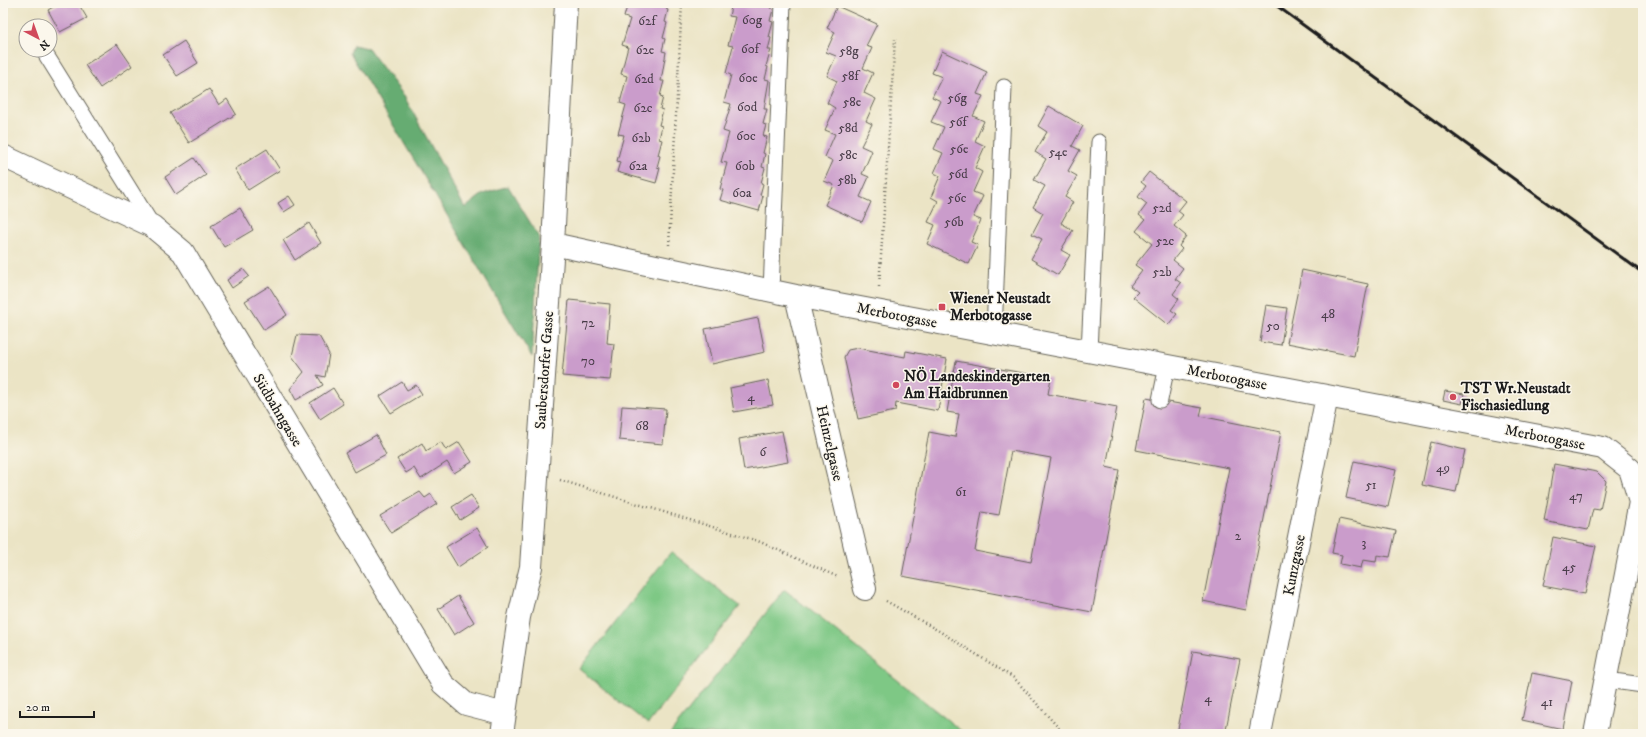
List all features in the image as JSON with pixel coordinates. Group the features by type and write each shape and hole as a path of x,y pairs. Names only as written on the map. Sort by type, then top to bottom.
{"street":[{"name":"Saubersdorfer Gasse","path":"504,724 519,617 531,567 553,244 566,3"},
{"name":"Südbahngasse","path":"3,156 152,226 183,252 443,684 466,704 504,724"},
{"name":"Merbotogasse","path":"553,244 771,291 878,312 1603,448 1630,469 1640,502 1596,734"},
{"name":"Heinzelgasse","path":"796,296 865,589"},
{"name":"Kunzgasse","path":"1260,734 1327,396"}],"lane":[{"path":"771,291 783,3"},
{"path":"48,58 152,226"},
{"path":"994,333 1004,87"},
{"path":"1089,351 1099,142"},
{"path":"1160,400 1167,366"},
{"path":"1606,680 1643,685"}],"path":[{"path":"667,268 682,3"},
{"path":"878,312 895,39"},
{"path":"536,476 551,477 758,541 865,589 940,631 1014,678 1064,734"}],"green space":[{"path":"353,45 368,48 404,96 465,208 483,194 508,186 539,237 532,357 350,53"},
{"path":"671,552 740,606 648,724 579,669"},
{"path":"785,590 965,734 670,734"}],"building":[{"path":"60,3 78,3 87,18 60,32 58,28 58,18 52,18 48,10"},
{"path":"628,3 667,3 666,9 668,10 665,22 667,23 663,38 665,39 662,51 666,52 661,81 664,81 660,96 663,97 660,109 663,110 659,125 662,126 659,139 662,140 658,155 660,156 657,167 660,168 656,183 617,172 620,162 617,161 624,135 618,134 626,105 620,103 627,76 621,74 628,47 622,45 630,19 624,17"},
{"path":"732,3 771,3 770,8 773,9 770,21 773,22 769,37 771,38 768,50 771,50 766,66 768,67 765,79 769,80 764,109 767,109 763,124 766,125 763,136 767,137 763,153 765,154 762,167 765,168 761,183 763,184 760,195 763,196 759,211 720,200 723,190 720,189 727,163 721,162 729,133 723,131 731,104 724,102 731,75 726,73 733,46 728,45 735,17 729,16"},
{"path":"837,6 877,24 866,46 872,48 863,68 873,73 864,93 876,99 866,121 872,124 861,146 872,151 862,174 869,177 860,197 871,202 862,222 825,205 834,185 824,181 833,161 825,157 835,134 825,130 835,108 827,103 837,81 827,76 836,56 826,52 835,32 827,28"},
{"path":"184,41 198,63 177,76 163,55"},
{"path":"117,44 132,66 100,88 85,65"},
{"path":"942,51 987,72 977,94 983,96 973,116 984,121 975,141 985,146 975,168 982,172 973,192 983,196 973,217 981,220 971,242 978,245 969,264 927,244 935,225 928,222 938,201 931,197 940,176 934,173 943,153 934,149 944,127 931,122 941,101 932,97 942,77 932,73"},
{"path":"209,89 219,105 227,99 236,114 189,143 170,113"},
{"path":"1049,106 1083,126 1072,146 1080,150 1068,171 1077,176 1065,197 1073,202 1061,223 1073,230 1061,250 1070,255 1058,275 1031,259 1042,239 1032,234 1043,213 1033,207 1045,186 1034,180 1046,159 1035,152 1047,132 1038,126"},
{"path":"267,149 280,170 248,190 235,169"},
{"path":"194,158 206,175 176,195 165,177"},
{"path":"1149,172 1186,201 1178,211 1183,215 1174,226 1186,236 1179,246 1182,249 1173,260 1183,268 1175,279 1181,283 1173,294 1179,299 1171,310 1177,314 1168,325 1133,297 1138,292 1130,286 1142,270 1135,265 1152,244 1136,231 1145,220 1139,215 1147,204 1138,197 1146,186 1141,182"},
{"path":"289,196 295,205 284,212 278,203"},
{"path":"240,208 253,230 224,247 211,226"},
{"path":"309,223 321,243 295,260 283,240"},
{"path":"243,269 249,276 232,288 227,280"},
{"path":"1302,270 1368,284 1354,356 1287,343"},
{"path":"269,286 287,315 264,330 245,301"},
{"path":"569,300 610,304 607,343 614,344 610,380 562,376"},
{"path":"1266,305 1287,308 1281,345 1260,342"},
{"path":"758,318 765,352 712,364 705,329"},
{"path":"297,335 319,336 329,354 325,377 317,375 323,385 296,400 290,389 304,372 292,356"},
{"name":"NÖ Landeskindergarten Am Haidbrunnen","path":"858,348 905,357 906,351 947,359 938,411 896,403 895,411 858,419 844,357 848,350"},
{"path":"956,361 1051,378 1048,394 1117,407 1106,467 1119,470 1092,612 902,576 929,432 955,437 959,414 947,412","holes":["1011,451 1051,458 1031,562 975,551 982,512 999,515"]},
{"path":"768,380 773,405 734,412 730,388"},
{"path":"402,382 407,390 416,385 422,394 391,413 380,396"},
{"path":"333,388 343,404 320,419 310,403"},
{"name":"TST Wr.Neustadt Fischasiedlung","path":"1445,391 1464,394 1462,404 1443,400"},
{"path":"1146,398 1202,408 1200,416 1281,432 1246,610 1203,601 1229,468 1136,450"},
{"path":"622,406 666,409 663,444 619,440"},
{"path":"782,431 788,462 744,470 739,439"},
{"path":"376,435 386,455 355,472 345,453"},
{"path":"441,442 446,450 459,442 472,462 454,473 447,462 421,479 414,468 406,473 397,459 422,443 426,451"},
{"path":"1431,442 1465,450 1456,492 1422,485"},
{"path":"1354,461 1396,470 1388,507 1346,498"},
{"path":"1554,464 1597,472 1606,481 1600,510 1593,509 1588,530 1544,521"},
{"path":"420,492 425,498 431,494 437,504 391,533 380,516"},
{"path":"471,495 479,508 460,520 452,507"},
{"path":"1339,519 1396,531 1390,557 1377,555 1376,562 1363,560 1361,568 1340,564 1342,555 1332,553"},
{"path":"477,528 488,547 458,567 446,547"},
{"path":"1553,537 1596,546 1585,594 1543,586"},
{"path":"458,596 474,622 454,635 438,609"},
{"path":"1193,651 1240,659 1225,734 1177,734"},
{"path":"1532,673 1572,681 1563,729 1522,720"}],"railway":[{"path":"1273,3 1643,273"}],"place":[{"name":"Wiener Neustadt Merbotogasse","path":"942,307"},
{"name":"NÖ Landeskindergarten Am Haidbrunnen","path":"896,385"},
{"name":"TST Wr.Neustadt Fischasiedlung","path":"1453,397"}]}
